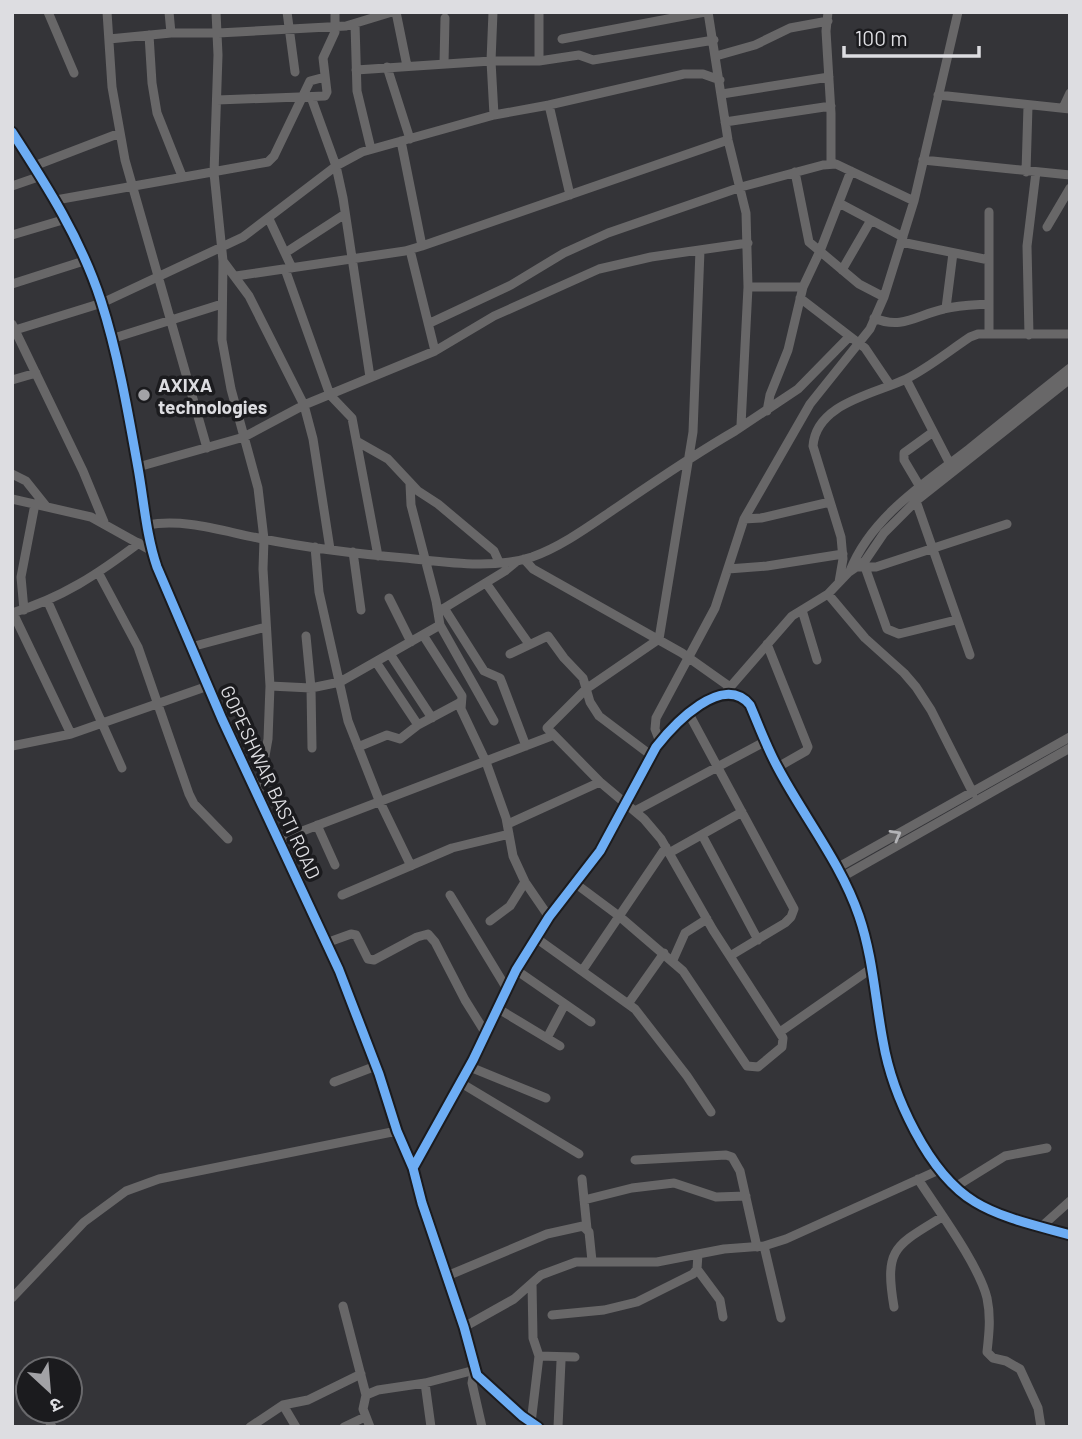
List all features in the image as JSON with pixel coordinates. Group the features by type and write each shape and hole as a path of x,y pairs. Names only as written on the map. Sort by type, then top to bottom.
{"street":[{"path":"48,12 74,73"},
{"path":"107,12 112,87 131,186 207,448"},
{"path":"169,12 171,33"},
{"path":"216,12 218,33 214,173 223,261 222,340 225,362 258,488 264,539 270,686 268,740 258,795"},
{"path":"287,12 295,72"},
{"path":"216,100 327,94 323,58 335,27 335,12"},
{"path":"109,39 171,33 335,27 395,12 407,66"},
{"path":"493,12 491,61 494,115"},
{"path":"539,12 539,61"},
{"path":"562,39 707,12 728,140 741,187 748,243 741,425"},
{"path":"660,742 654,724 715,608 744,519 810,404 859,345 884,297 914,201 958,12"},
{"path":"716,56 755,45 790,28 828,16 831,164"},
{"path":"444,18 444,64"},
{"path":"355,24 360,112 371,149"},
{"path":"149,35 157,114 182,177"},
{"path":"356,70 491,61 539,61 579,55 593,60 713,40"},
{"path":"387,67 405,140 422,246"},
{"path":"104,522 83,471 13,328 102,303 253,231 335,166 371,149 494,115 684,74 703,74 720,80"},
{"path":"57,200 214,173 272,159 307,97 310,81 325,77"},
{"path":"722,94 829,77"},
{"path":"938,95 1066,109 1070,93"},
{"path":"307,97 335,166 370,377"},
{"path":"549,105 570,195"},
{"path":"725,122 831,106"},
{"path":"1028,106 1031,172 1027,246 1029,335"},
{"name":"GOPESHWAR BASTI ROAD","path":"12,132 57,200 87,260 111,339 138,467 152,551 208,686 326,943 376,1066 413,1168 422,1203 464,1327 476,1372 472,1383 482,1427"},
{"path":"34,166 120,133"},
{"path":"236,276 410,250 728,140"},
{"path":"923,160 1070,175"},
{"path":"430,323 511,285 564,253 608,233 741,187 795,172 831,164 914,201"},
{"path":"767,411 788,350 803,287 851,171"},
{"path":"795,172 806,238 859,284 884,297"},
{"path":"12,186 41,176"},
{"path":"1047,227 1070,188"},
{"path":"839,203 902,240 989,260"},
{"path":"989,212 989,333"},
{"path":"285,253 345,214"},
{"path":"12,235 66,219"},
{"path":"269,219 285,253 330,395 350,414 358,442 378,556"},
{"path":"842,270 871,220"},
{"path":"138,467 244,437 304,405 435,351 494,316 599,269 620,262 748,243"},
{"path":"410,250 435,351"},
{"path":"576,884 673,960 747,1066 758,1067 782,1047 783,1038 706,919 653,828 600,782 568,747 548,730 548,725 586,689 659,639 690,457 701,250"},
{"path":"946,308 953,253"},
{"path":"12,284 87,260"},
{"path":"223,261 249,296 304,405 313,439 330,549"},
{"path":"748,287 803,287"},
{"path":"800,298 870,354 890,386"},
{"path":"111,339 222,304"},
{"path":"874,318 886,324 897,324 946,308 989,304"},
{"path":"838,582 843,554 841,537 815,458 813,446 816,431 836,410 906,379 970,337 989,333 1070,334"},
{"path":"148,525 180,523 378,556 471,564 521,559 541,553 578,533 690,457 741,425 753,421 797,389 849,337"},
{"path":"956,620 899,635 891,632 857,569 855,557 877,526 920,487 1070,368"},
{"path":"12,380 36,373"},
{"path":"906,379 950,464"},
{"path":"413,1168 470,1067 516,970 549,917 631,807 660,742 689,714 728,690 792,616 828,594 838,582 857,569 897,519 916,501 1070,379"},
{"path":"920,487 904,460 904,453 933,432"},
{"path":"358,442 387,459 410,484 494,551 499,562"},
{"path":"12,474 26,481 40,505 21,577 24,610"},
{"path":"410,484 411,505 441,610 484,671 500,678 526,746"},
{"path":"12,499 75,512 104,522 152,551"},
{"path":"916,501 970,656"},
{"path":"744,519 761,518 830,502"},
{"path":"857,569 876,567 1007,524"},
{"path":"71,734 13,613 47,600 99,573 139,544"},
{"path":"315,547 318,592 348,721 379,800 411,866"},
{"path":"353,552 361,610"},
{"path":"728,569 843,554"},
{"path":"441,610 521,559"},
{"path":"521,559 533,569 690,658 750,705 778,767 839,872 859,914 872,968 890,1075 904,1108 939,1170 955,1187 985,1207 1070,1235"},
{"path":"99,573 138,647 194,804 228,839"},
{"path":"486,583 529,644"},
{"path":"828,594 866,638 916,687 931,710 973,793"},
{"path":"389,598 411,642"},
{"path":"47,600 122,768"},
{"path":"441,610 440,625 494,721"},
{"path":"802,610 817,660"},
{"path":"270,686 311,688 340,682 440,625"},
{"path":"191,647 266,627"},
{"path":"423,635 460,692 461,709 486,762 509,829 513,856 525,882 549,917"},
{"path":"306,636 313,748"},
{"path":"510,654 548,636 583,678 590,702 600,716 652,756"},
{"path":"767,644 807,747 806,751 778,767"},
{"path":"390,654 432,718"},
{"path":"376,662 418,726"},
{"path":"12,746 71,734 208,686"},
{"path":"358,747 387,735 400,739 461,702"},
{"path":"689,714 794,909 785,923 730,956"},
{"path":"279,839 554,735"},
{"path":"839,872 1070,737"},
{"path":"631,807 717,768 766,741"},
{"path":"839,872 1070,748"},
{"path":"342,895 470,842 509,829 600,782"},
{"path":"582,971 668,850 702,835 742,812"},
{"path":"317,825 335,865"},
{"path":"702,835 758,940"},
{"path":"490,921 510,905 525,882"},
{"path":"450,895 507,989"},
{"path":"673,960 685,933 706,919"},
{"path":"326,943 351,934 356,935 365,955 374,960 428,934 485,1032"},
{"path":"536,938 628,1004 649,1024 711,1112"},
{"path":"628,1004 664,953"},
{"path":"779,1032 872,968"},
{"path":"516,970 590,1022"},
{"path":"547,1038 565,1004"},
{"path":"497,1008 560,1046"},
{"path":"334,1082 376,1066"},
{"path":"470,1067 545,1098"},
{"path":"461,1083 579,1154"},
{"path":"12,1298 84,1222 126,1191 159,1179 397,1130"},
{"path":"955,1187 1005,1156 1047,1148"},
{"path":"635,1160 726,1155 737,1162 781,1318"},
{"path":"464,1327 514,1299 541,1275 564,1265 592,1261 657,1262 761,1246 786,1239 939,1170"},
{"path":"582,1179 592,1261"},
{"path":"918,1179 982,1284 989,1312 990,1339 987,1353 1020,1369 1038,1408 1041,1427"},
{"path":"584,1200 632,1188 674,1182 716,1197 746,1196"},
{"path":"1041,1227 1070,1201"},
{"path":"894,1307 889,1278 890,1266 897,1250 906,1239 942,1217"},
{"path":"447,1276 547,1234 583,1226 587,1229"},
{"path":"552,1315 604,1310 637,1303 693,1274 698,1254"},
{"path":"696,1269 720,1300 723,1317"},
{"path":"532,1283 533,1338 539,1356 534,1425"},
{"path":"343,1307 366,1395 363,1402 365,1417 370,1427"},
{"path":"539,1356 575,1357"},
{"path":"558,1427 561,1361"},
{"path":"366,1395 378,1390 476,1372 534,1425"},
{"path":"250,1427 283,1405 308,1400 361,1374"},
{"path":"425,1383 431,1427"},
{"path":"283,1405 296,1427"},
{"path":"344,1427 365,1417"}],"cycle path":[{"path":"12,132 62,214 93,278 118,362 157,567 222,719 339,970 413,1168 477,1375 538,1427"},
{"path":"413,1168 473,1060 516,970 549,917 600,851 656,747 674,726 700,705 726,694 739,696 750,705 778,768 851,896 868,947 888,1062 904,1108 928,1153 958,1189 975,1202 1009,1218 1070,1235"}],"place":[{"name":"AXIXA technologies","path":"144,395"}]}
